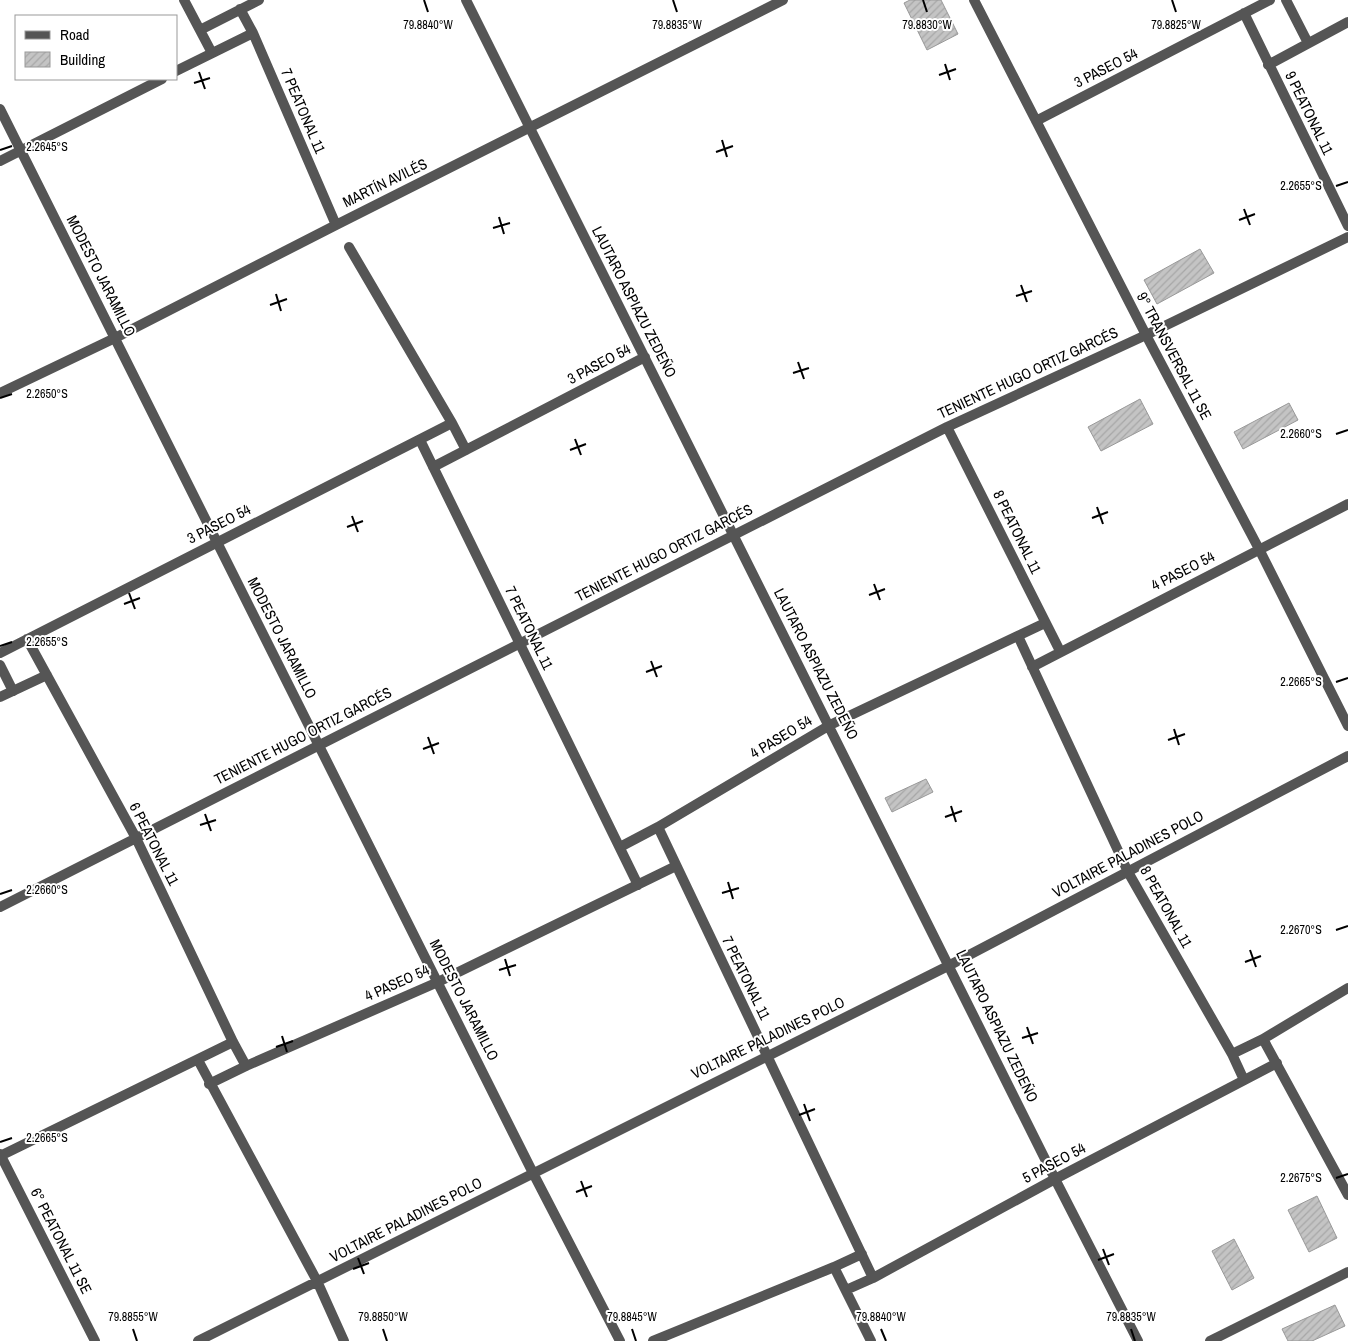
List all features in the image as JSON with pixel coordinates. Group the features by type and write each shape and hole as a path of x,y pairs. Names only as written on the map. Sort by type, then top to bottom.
{"street":[{"path":"184,0 212,54"},
{"path":"200,30 260,0"},
{"name":"LAUTARO ASPIAZU ZEDEÑO","path":"466,0 950,965 1055,1179 1138,1341"},
{"name":"MARTÍN AVILÉS","path":"0,392 115,338 783,0"},
{"name":"9° TRANSVERSAL 11 SE","path":"974,0 1146,335 1260,549 1348,726"},
{"name":"3 PASEO 54","path":"1036,121 1270,0"},
{"path":"1286,0 1308,43"},
{"name":"7 PEATONAL 11","path":"240,9 253,33 336,225"},
{"name":"9 PEATONAL 11","path":"1244,13 1348,226"},
{"path":"1268,65 1348,22"},
{"path":"178,70 253,33"},
{"path":"0,160 160,80"},
{"name":"MODESTO JARAMILLO","path":"0,109 533,1173 620,1341"},
{"name":"TENIENTE HUGO ORTIZ GARCÉS","path":"0,907 947,427 1146,335 1348,237"},
{"path":"349,247 466,450"},
{"name":"3 PASEO 54","path":"433,467 645,357"},
{"name":"3 PASEO 54","path":"0,653 452,423"},
{"name":"8 PEATONAL 11","path":"947,427 1060,651"},
{"name":"7 PEATONAL 11","path":"420,440 638,885"},
{"name":"4 PASEO 54","path":"1032,666 1348,504"},
{"name":"4 PASEO 54","path":"620,847 658,827 830,726 1045,623"},
{"name":"8 PEATONAL 11","path":"1018,636 1128,872 1232,1054 1244,1080"},
{"name":"6 PEATONAL 11","path":"27,639 136,838 246,1066"},
{"path":"0,666 13,691"},
{"path":"0,697 47,675"},
{"name":"VOLTAIRE PALADINES POLO","path":"198,1341 950,965 1348,756"},
{"name":"7 PEATONAL 11","path":"658,827 873,1278"},
{"name":"4 PASEO 54","path":"210,1084 246,1066 438,982 676,866"},
{"path":"1232,1054 1263,1039 1348,988"},
{"path":"1263,1039 1348,1195"},
{"path":"0,1155 233,1042"},
{"path":"198,1060 317,1282 344,1341"},
{"name":"5 PASEO 54","path":"846,1290 873,1278 1055,1179 1277,1064"},
{"name":"6° PEATONAL 11 SE","path":"0,1155 95,1341"},
{"path":"653,1341 862,1254"},
{"path":"834,1267 871,1341"},
{"path":"1210,1341 1348,1272"}],"building":[{"path":"910,0 941,0 958,34 927,50 904,3"},
{"path":"1200,249 1214,273 1157,304 1144,280"},
{"path":"1140,399 1153,424 1101,451 1088,427"},
{"path":"1289,403 1298,420 1243,449 1234,432"},
{"path":"926,779 933,792 892,812 885,798"},
{"path":"1317,1196 1337,1238 1309,1252 1288,1210"},
{"path":"1234,1239 1254,1278 1232,1290 1212,1251"},
{"path":"1335,1305 1345,1326 1312,1341 1288,1341 1282,1329"}]}
